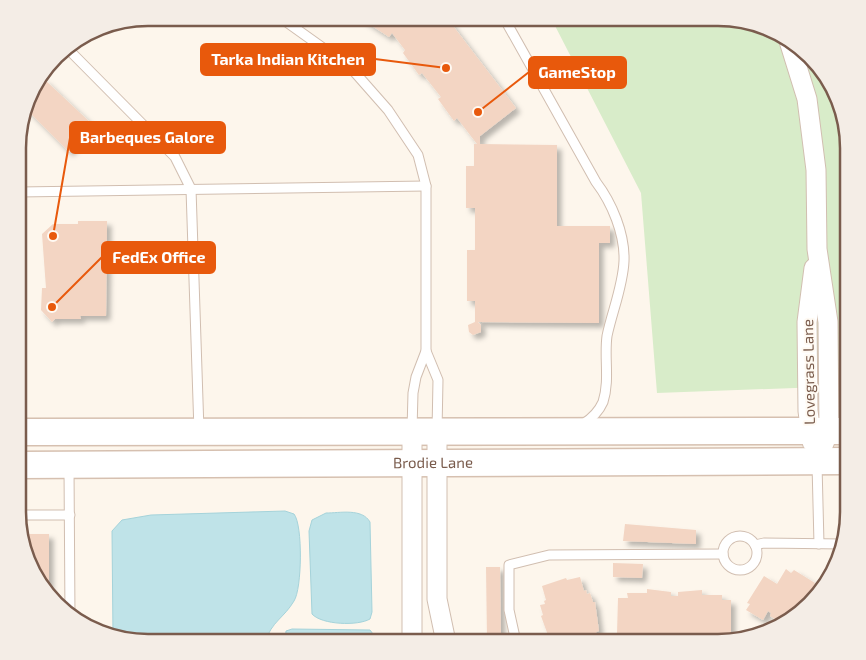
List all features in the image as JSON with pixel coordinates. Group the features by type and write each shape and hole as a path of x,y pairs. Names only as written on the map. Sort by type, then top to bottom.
{"main road":[{"path":"27,432 829,431"},
{"name":"Brodie Lane","path":"27,465 839,461"}],"street":[{"name":"Lovegrass Lane","path":"793,52 807,98 816,170 817,249 807,322 829,431 817,460"},
{"path":"413,633 425,431"},
{"path":"425,431 424,463 437,599 444,634"}],"lane":[{"path":"293,26 351,68 388,110 418,155 426,186 426,351 416,378 413,393 425,431"},
{"path":"509,27 596,182 607,197 617,221 624,260 607,339 606,382 603,402 590,419 566,432"},
{"path":"72,53 175,157 191,189 199,431"},
{"path":"26,192 426,186"},
{"path":"425,431 438,380 426,351"},
{"path":"817,460 819,544"},
{"path":"69,465 70,606"},
{"path":"27,515 70,515"},
{"path":"736,536 747,538 755,546 756,556 746,568 731,567 723,554 727,542 736,536"},
{"path":"755,546 764,543 836,544"},
{"path":"514,634 509,610 509,565 549,555 723,554"}],"green space":[{"path":"555,27 726,27 765,35 798,56 815,74 831,101 839,132 839,386 657,393 641,193"}],"water":[{"path":"285,511 294,514 297,520 300,543 300,571 297,594 294,601 269,633 140,633 113,628 112,531 122,520 151,515"},
{"path":"326,513 356,513 362,515 370,522 372,612 370,619 357,623 340,623 317,618 312,614 309,531 312,520"},
{"path":"292,629 370,630 373,633 286,633 286,631"}],"building":[{"path":"373,26 454,27 516,108 480,136 480,144 557,145 557,226 610,226 610,243 599,243 599,323 478,322 481,325 481,332 473,335 469,332 468,325 475,322 475,301 467,301 467,250 475,250 475,208 466,208 466,166 474,166 474,144 477,144 457,118 454,121 438,99 441,97 422,73 419,75 403,53 405,50 392,33 389,37"},
{"path":"46,81 93,125 69,152 31,114 35,101"},
{"path":"78,221 107,221 106,316 80,316 81,319 55,319 52,322 41,310 42,288 46,288 42,234 53,224 78,224"},
{"path":"625,524 696,530 696,544 623,541"},
{"path":"29,534 49,534 49,583 35,559"},
{"path":"613,563 643,564 642,578 613,577"},
{"path":"486,567 500,567 501,634 487,634"},
{"path":"786,569 791,573 794,570 815,583 815,586 798,604 775,619 770,616 771,613 768,611 763,620 746,610 750,604 747,603 764,576 777,584"},
{"path":"580,577 584,591 586,590 587,594 590,593 593,602 595,602 599,631 596,632 596,634 547,634 541,616 543,615 540,605 545,604 544,601 546,600 542,586 566,578 567,580"},
{"path":"647,589 671,592 671,596 678,596 678,592 702,590 702,595 722,595 722,600 731,600 731,633 617,634 618,598 628,598 627,593 647,593"}],"place":[{"name":"Tarka Indian Kitchen","path":"446,68"},
{"name":"GameStop","path":"478,112"},
{"name":"Barbeques Galore","path":"53,236"},
{"name":"FedEx Office","path":"52,307"}]}
